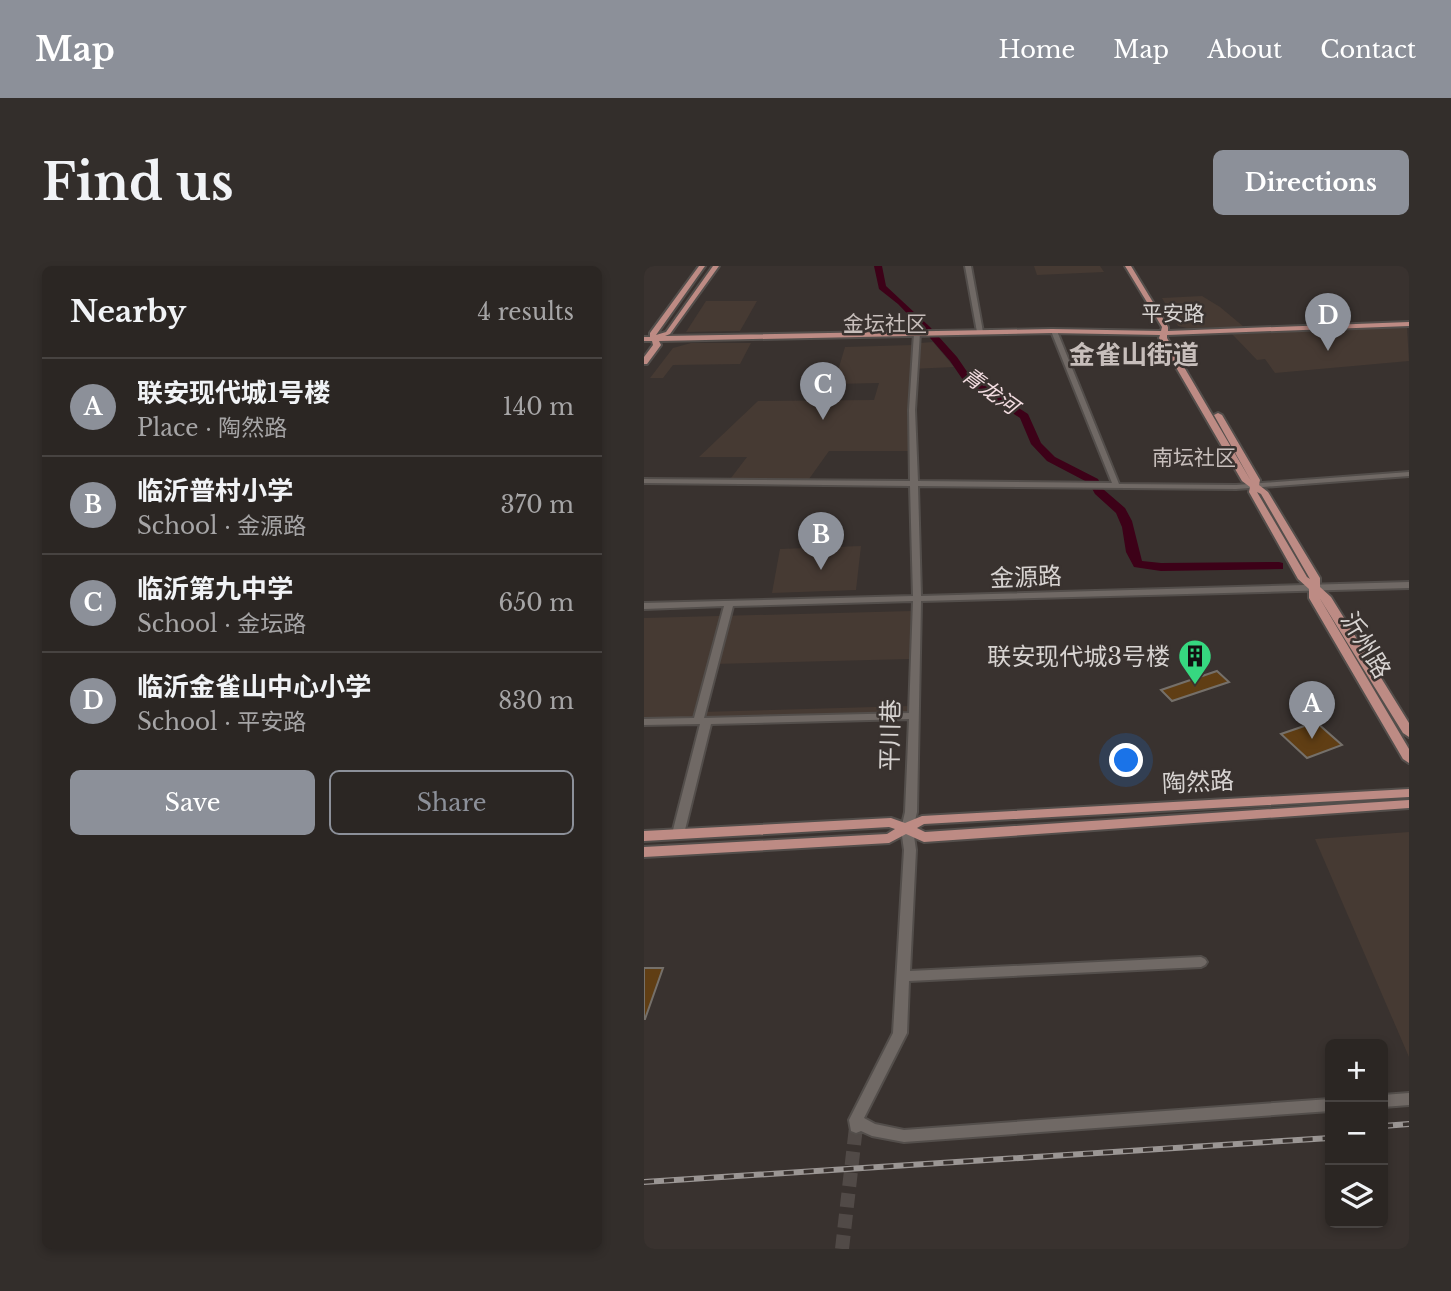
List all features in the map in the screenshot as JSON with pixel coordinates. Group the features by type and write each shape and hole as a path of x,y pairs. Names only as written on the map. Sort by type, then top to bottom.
{"main road":[{"path":"644,362 657,345 652,334 702,266"},
{"path":"644,341 668,333 716,266"},
{"name":"沂州路","path":"1121,266 1157,327 1164,332"},
{"name":"沂州路","path":"1128,266 1165,327 1163,338 1246,481 1252,486 1303,579 1326,597 1409,733"},
{"name":"平安路","path":"920,333 1164,332 1409,324"},
{"path":"655,338 920,333"},
{"name":"沂州路","path":"1314,588 1314,598 1409,760"},
{"name":"陶然路","path":"644,852 889,838 922,820 1409,793"},
{"name":"陶然路","path":"644,836 891,822 924,837 1409,804"}],"street":[{"path":"968,266 980,332"},
{"path":"1055,331 1116,485"},
{"name":"平川巷","path":"920,333 912,410 917,599 911,812 907,829 910,850 900,1033 856,1124 904,1136 1325,1105"},
{"path":"644,481 1252,486 1409,474"},
{"name":"金源路","path":"644,606 1409,585"},
{"path":"678,834 729,604"},
{"path":"644,722 913,716"},
{"path":"903,976 1201,962"},
{"path":"1388,1101 1409,1099"}],"shaded area":[{"path":"1034,266 1100,266 1104,272 1037,275"},
{"path":"1202,296 1244,327 1178,326 1162,298"},
{"path":"706,301 757,301 740,331 686,332"},
{"path":"1407,327 1409,361 1275,373 1265,359 1257,360 1232,334"},
{"path":"933,342 954,367 911,369 909,451 829,451 809,479 731,478 747,457 699,457 758,401 874,400 879,383 834,384 845,347 913,345 912,365 918,365 919,343"},
{"path":"691,343 751,343 740,364 673,365 663,378 650,378 673,348"},
{"path":"861,546 856,590 772,593 780,549"},
{"path":"912,611 910,659 713,664 701,712 909,706 909,713 644,718 644,618"},
{"path":"1409,832 1409,1057 1315,839"}],"building":[{"name":"联安现代城3号楼","path":"1217,671 1229,682 1172,701 1161,690"},
{"path":"1316,722 1342,745 1307,758 1281,734"},
{"path":"644,968 663,968 645,1019 644,1019"}],"waterway":[{"name":"青龙河","path":"878,266 882,287 927,329 954,359 966,378 1024,416 1036,444 1051,459 1094,481 1099,491 1121,510 1132,552 1138,564 1161,567 1279,566"}],"tunnel":[{"path":"842,1249 856,1127"}],"railway":[{"path":"1388,1126 1409,1124"},
{"path":"644,1182 1325,1138"}],"place":[{"name":"临沂金雀山中心小学","path":"1328,351"},
{"name":"临沂第九中学","path":"823,420"},
{"name":"临沂普村小学","path":"821,570"},
{"name":"联安现代城3号楼","path":"1195,686"},
{"name":"联安现代城1号楼","path":"1312,739"}],"district":[{"name":"金坛社区","path":"885,324"},
{"name":"金雀山街道","path":"1134,355"},
{"name":"南坛社区","path":"1194,458"}]}
